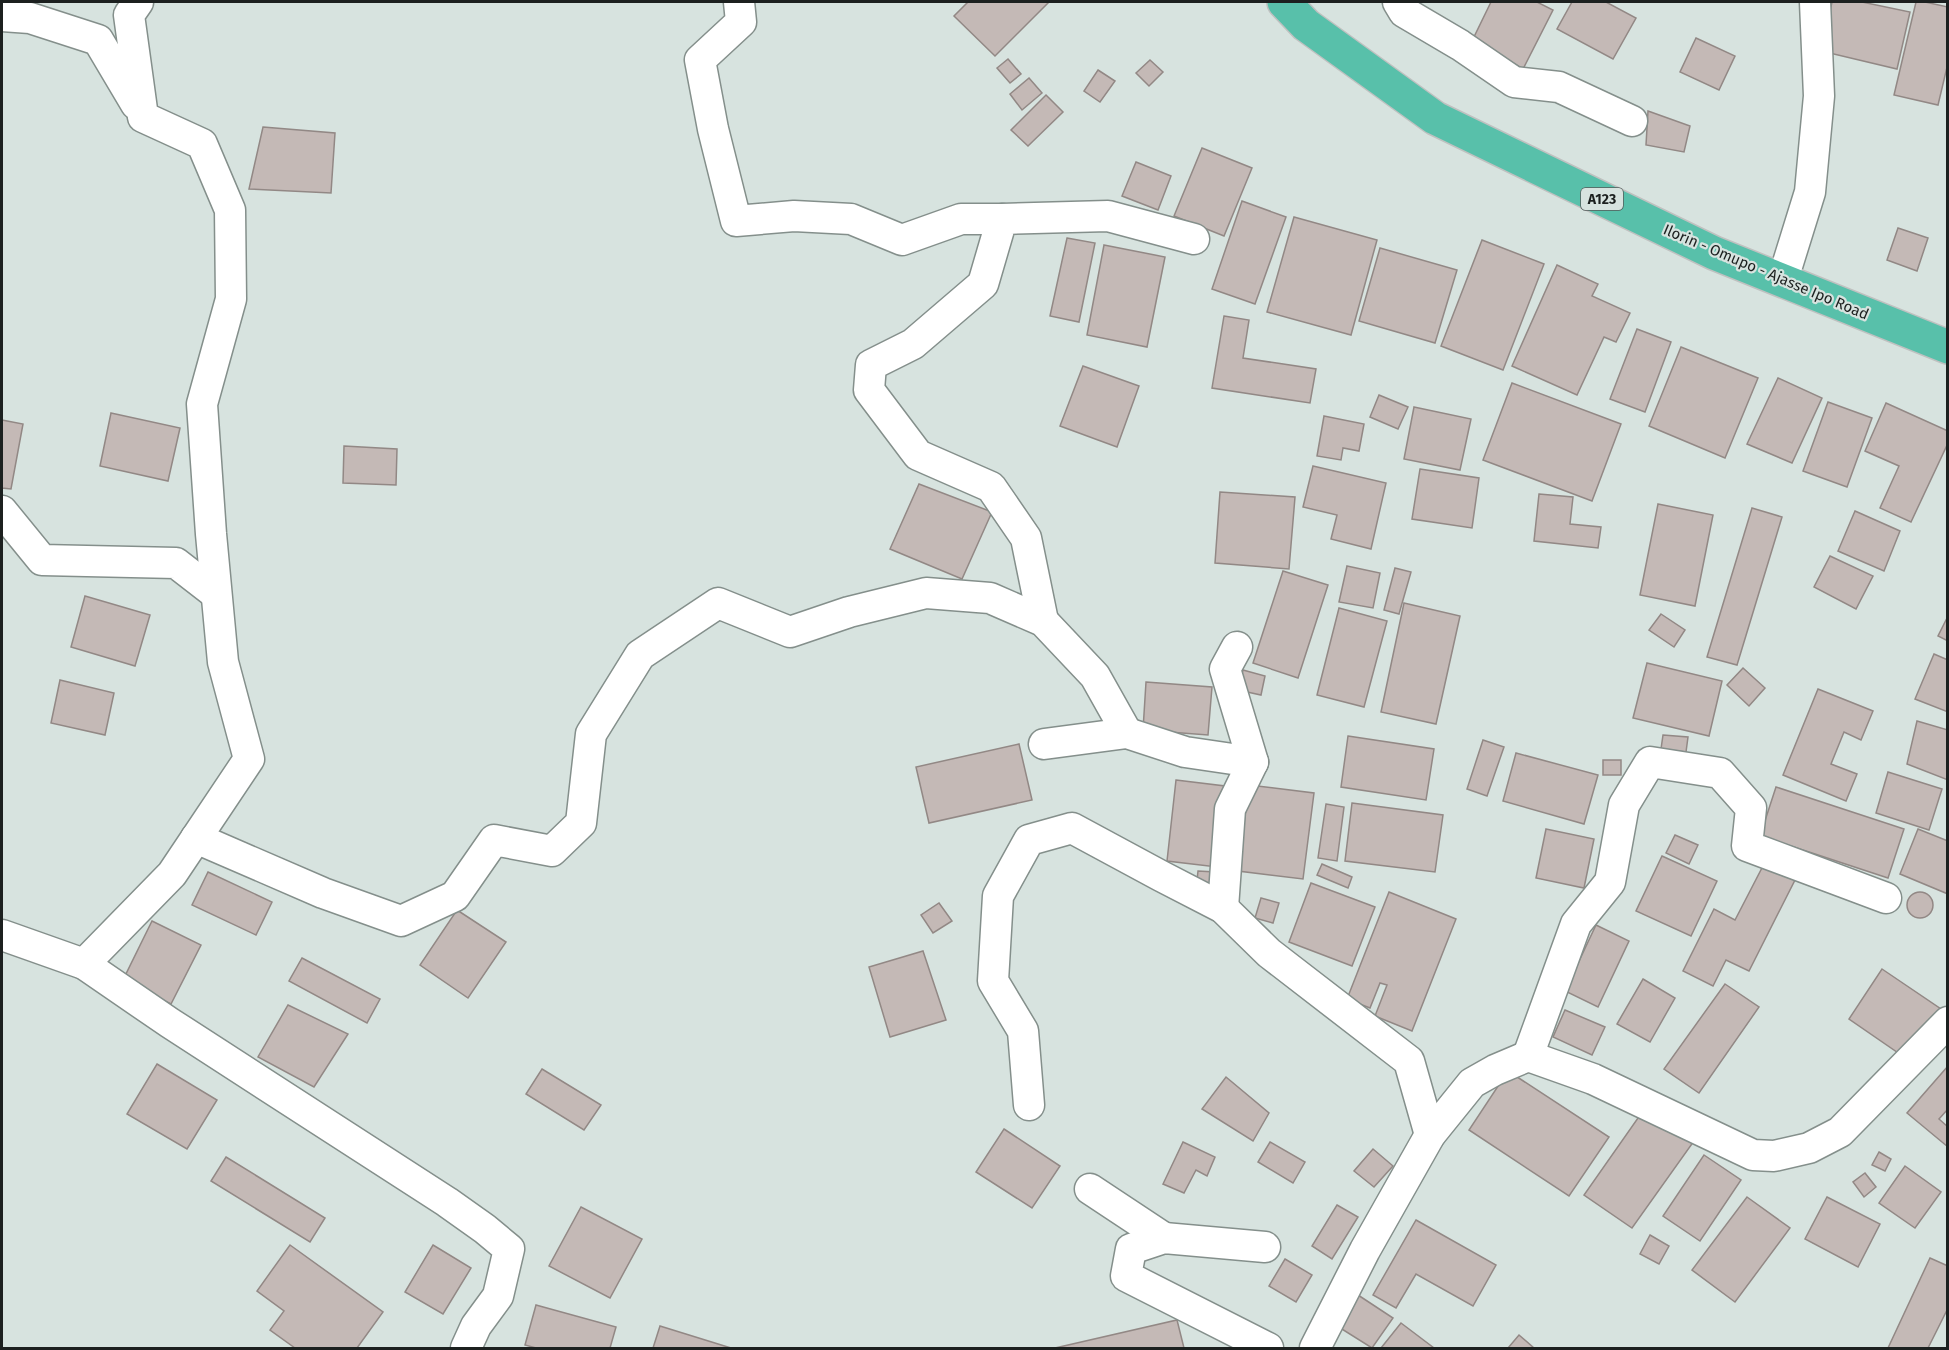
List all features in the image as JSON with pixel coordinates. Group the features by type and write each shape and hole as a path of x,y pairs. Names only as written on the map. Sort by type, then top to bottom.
{"highway":[{"name":"Ilorin - Omupo - Ajasse Ipo Road","path":"1284,2 1306,25 1435,118 1714,253 1947,347"}],"street":[{"path":"138,2 129,15 143,117"},
{"path":"739,2 741,22 700,60 713,129 736,221 794,216 851,219 902,240 961,219 1108,216 1194,239"},
{"path":"1398,2 1404,12 1460,45 1514,82 1559,87 1632,122"},
{"path":"1783,279 1810,192 1819,96 1815,2"},
{"path":"2,16 30,18 98,40 143,117 202,144 230,210 231,299 202,404 223,662 249,759 172,874 84,964"},
{"path":"1002,219 983,285 913,345 871,365 869,390 918,455 991,487 1026,538 1044,621"},
{"path":"2,511 42,560 176,563 216,594"},
{"path":"196,838 323,893 401,921 455,896 494,840 552,851 581,824 591,734 640,656 718,603 790,632 849,612 926,593 990,598 1044,621 1095,676 1127,733"},
{"path":"1223,908 1230,809 1253,762 1225,669 1237,647"},
{"path":"1044,744 1127,733 1185,752 1253,762"},
{"path":"1528,1056 1576,924 1610,882 1624,805 1650,762 1720,773 1751,808 1747,846 1886,898"},
{"path":"1029,1105 1023,1031 993,981 998,896 1029,840 1072,828 1223,908 1269,953 1409,1061 1430,1135"},
{"path":"2,935 84,964 170,1023 447,1202 509,1249 498,1296 476,1326 466,1348"},
{"path":"1315,1348 1365,1250 1430,1135 1472,1083 1495,1070 1528,1056 1593,1079 1753,1155 1774,1156 1809,1149 1840,1132 1947,1022"},
{"path":"1090,1189 1164,1238"},
{"path":"1265,1247 1164,1238 1131,1249 1126,1276 1268,1348"}],"building":[{"path":"968,2 1049,2 995,56 954,16"},
{"path":"1491,2 1537,2 1553,10 1523,69 1473,39"},
{"path":"1572,2 1606,2 1636,18 1613,59 1557,29"},
{"path":"1832,2 1862,2 1910,12 1897,69 1821,51"},
{"path":"1916,2 1948,7 1948,63 1938,105 1894,95"},
{"path":"1696,38 1735,56 1719,90 1680,72"},
{"path":"1008,59 1021,74 1010,83 997,68"},
{"path":"1150,60 1163,72 1149,86 1136,73"},
{"path":"1098,70 1115,81 1100,102 1084,91"},
{"path":"1029,78 1042,93 1022,110 1010,94"},
{"path":"1046,95 1063,112 1028,146 1011,130"},
{"path":"1648,111 1690,126 1684,152 1646,145"},
{"path":"263,127 335,133 331,193 249,189"},
{"path":"1202,148 1252,168 1224,236 1174,216"},
{"path":"1136,162 1171,176 1158,210 1122,196"},
{"path":"1242,201 1286,217 1255,304 1212,289"},
{"path":"1294,217 1377,240 1351,335 1267,312"},
{"path":"1898,228 1928,238 1917,271 1887,260"},
{"path":"1067,238 1095,243 1079,322 1050,316"},
{"path":"1482,240 1544,264 1503,370 1441,346"},
{"path":"1104,245 1165,257 1147,347 1087,335"},
{"path":"1380,248 1457,270 1435,343 1359,321"},
{"path":"1557,265 1598,284 1592,296 1630,313 1616,342 1604,337 1577,395 1512,366"},
{"path":"1224,316 1249,320 1243,358 1316,369 1310,403 1212,388"},
{"path":"1637,329 1671,342 1645,412 1610,399"},
{"path":"1681,347 1758,378 1725,458 1649,426"},
{"path":"1083,366 1139,386 1117,447 1060,426"},
{"path":"1778,378 1822,398 1792,463 1747,444"},
{"path":"1512,383 1621,424 1592,501 1483,460"},
{"path":"1379,395 1408,407 1398,429 1370,417"},
{"path":"1828,402 1872,418 1847,487 1803,471"},
{"path":"1886,403 1948,431 1948,443 1911,522 1880,508 1899,466 1865,451"},
{"path":"1414,407 1471,419 1460,470 1404,459"},
{"path":"111,413 180,428 168,481 100,466"},
{"path":"1324,416 1364,424 1359,451 1343,448 1341,460 1317,456"},
{"path":"2,420 23,424 11,489 2,488"},
{"path":"344,446 397,449 396,485 343,483"},
{"path":"1313,466 1386,483 1371,549 1331,539 1337,515 1303,507"},
{"path":"1420,469 1479,478 1472,528 1412,519"},
{"path":"919,484 992,512 962,579 890,549"},
{"path":"1220,492 1295,497 1289,569 1215,563"},
{"path":"1539,494 1573,497 1570,524 1601,527 1598,548 1534,541"},
{"path":"1658,504 1713,515 1695,606 1640,595"},
{"path":"1752,508 1782,517 1737,665 1707,657"},
{"path":"1855,511 1900,531 1884,571 1838,551"},
{"path":"1830,556 1873,576 1856,609 1814,587"},
{"path":"1347,566 1380,573 1373,608 1339,602"},
{"path":"1395,568 1411,572 1399,614 1384,610"},
{"path":"1283,571 1328,585 1298,678 1253,663"},
{"path":"85,596 150,615 135,666 71,647"},
{"path":"1404,603 1460,616 1436,724 1381,712"},
{"path":"1339,608 1387,621 1364,707 1317,695"},
{"path":"1661,614 1685,630 1674,647 1649,630"},
{"path":"1948,616 1948,641 1938,636"},
{"path":"1934,654 1948,660 1948,712 1915,699"},
{"path":"1647,663 1722,681 1709,736 1633,718"},
{"path":"1743,668 1765,688 1749,706 1727,685"},
{"path":"1243,670 1265,676 1261,695 1238,690"},
{"path":"60,680 114,693 105,735 51,723"},
{"path":"1146,682 1212,687 1208,735 1143,730"},
{"path":"1818,689 1873,711 1861,740 1844,732 1831,764 1857,774 1846,801 1783,775"},
{"path":"1917,721 1948,730 1948,780 1907,764"},
{"path":"1663,735 1688,737 1686,752 1661,749"},
{"path":"1348,736 1434,749 1426,800 1341,787"},
{"path":"1483,740 1504,747 1487,796 1467,789"},
{"path":"1019,744 1032,800 929,823 916,767"},
{"path":"1516,753 1598,775 1584,824 1503,801"},
{"path":"1603,760 1621,760 1621,775 1603,775"},
{"path":"1888,772 1942,789 1929,830 1876,813"},
{"path":"1176,780 1225,786 1217,867 1167,861"},
{"path":"1249,785 1314,793 1303,879 1238,871"},
{"path":"1776,787 1904,829 1888,878 1760,836"},
{"path":"1352,803 1443,815 1435,872 1345,861"},
{"path":"1326,804 1344,807 1337,861 1318,858"},
{"path":"1546,829 1594,839 1584,888 1536,878"},
{"path":"1918,829 1948,841 1948,894 1900,874"},
{"path":"1675,835 1698,845 1689,864 1666,853"},
{"path":"1662,856 1717,881 1691,936 1636,911"},
{"path":"1322,864 1352,877 1348,888 1317,875"},
{"path":"1764,864 1795,880 1749,971 1726,960 1713,986 1683,971 1714,909 1735,920"},
{"path":"1198,871 1215,872 1214,892 1196,890"},
{"path":"208,872 272,902 256,935 192,905"},
{"path":"1311,883 1375,907 1352,966 1289,942"},
{"path":"1389,892 1456,919 1412,1031 1375,1016 1387,985 1380,983 1370,1008 1347,999"},
{"path":"1920,892 1929,896 1933,905 1929,914 1920,918 1911,914 1907,905 1911,896"},
{"path":"1261,898 1279,903 1273,923 1255,918"},
{"path":"939,903 952,921 933,933 921,915"},
{"path":"457,910 506,942 468,998 420,965"},
{"path":"152,921 201,945 171,1004 123,980"},
{"path":"1596,925 1629,941 1598,1007 1565,991"},
{"path":"923,951 946,1020 890,1037 869,967"},
{"path":"302,958 380,999 367,1023 289,981"},
{"path":"1882,969 1941,1009 1907,1059 1849,1019"},
{"path":"1643,979 1675,998 1650,1042 1617,1024"},
{"path":"1725,984 1759,1007 1699,1093 1664,1069"},
{"path":"288,1005 348,1034 314,1087 258,1057"},
{"path":"1565,1010 1605,1027 1592,1055 1553,1037"},
{"path":"157,1064 217,1100 187,1149 127,1114"},
{"path":"1948,1066 1948,1109 1939,1119 1948,1127 1948,1147 1907,1113"},
{"path":"542,1069 601,1105 584,1130 526,1094"},
{"path":"1508,1071 1609,1137 1569,1196 1469,1130"},
{"path":"1226,1077 1269,1113 1253,1141 1202,1109"},
{"path":"1645,1108 1694,1141 1632,1228 1584,1195"},
{"path":"1004,1129 1060,1166 1032,1208 976,1172"},
{"path":"1183,1142 1215,1157 1207,1176 1196,1170 1184,1193 1163,1184"},
{"path":"1270,1142 1305,1162 1293,1183 1258,1162"},
{"path":"1373,1149 1393,1166 1374,1187 1354,1171"},
{"path":"1879,1152 1891,1159 1885,1171 1872,1165"},
{"path":"1704,1155 1741,1180 1700,1241 1663,1216"},
{"path":"226,1157 325,1218 310,1242 211,1181"},
{"path":"1905,1166 1941,1192 1915,1228 1879,1203"},
{"path":"1865,1173 1876,1187 1864,1197 1853,1182"},
{"path":"1747,1197 1790,1228 1735,1302 1692,1270"},
{"path":"1827,1197 1880,1224 1858,1267 1805,1239"},
{"path":"1337,1205 1358,1217 1332,1259 1312,1246"},
{"path":"581,1207 642,1239 610,1298 549,1266"},
{"path":"1416,1220 1496,1265 1473,1306 1416,1274 1396,1308 1373,1295"},
{"path":"1650,1235 1669,1246 1659,1264 1640,1254"},
{"path":"290,1245 383,1312 357,1348 295,1348 270,1330 284,1311 257,1291"},
{"path":"433,1245 471,1268 443,1314 405,1292"},
{"path":"1930,1258 1948,1266 1948,1308 1928,1348 1888,1348"},
{"path":"1285,1259 1312,1275 1296,1302 1269,1286"},
{"path":"1358,1295 1393,1318 1372,1348 1337,1326"},
{"path":"536,1305 616,1327 610,1348 536,1348 525,1345"},
{"path":"1177,1320 1184,1348 1055,1348"},
{"path":"1401,1323 1434,1348 1381,1348"},
{"path":"660,1326 731,1348 653,1348"},
{"path":"1519,1335 1534,1348 1508,1348"}]}
